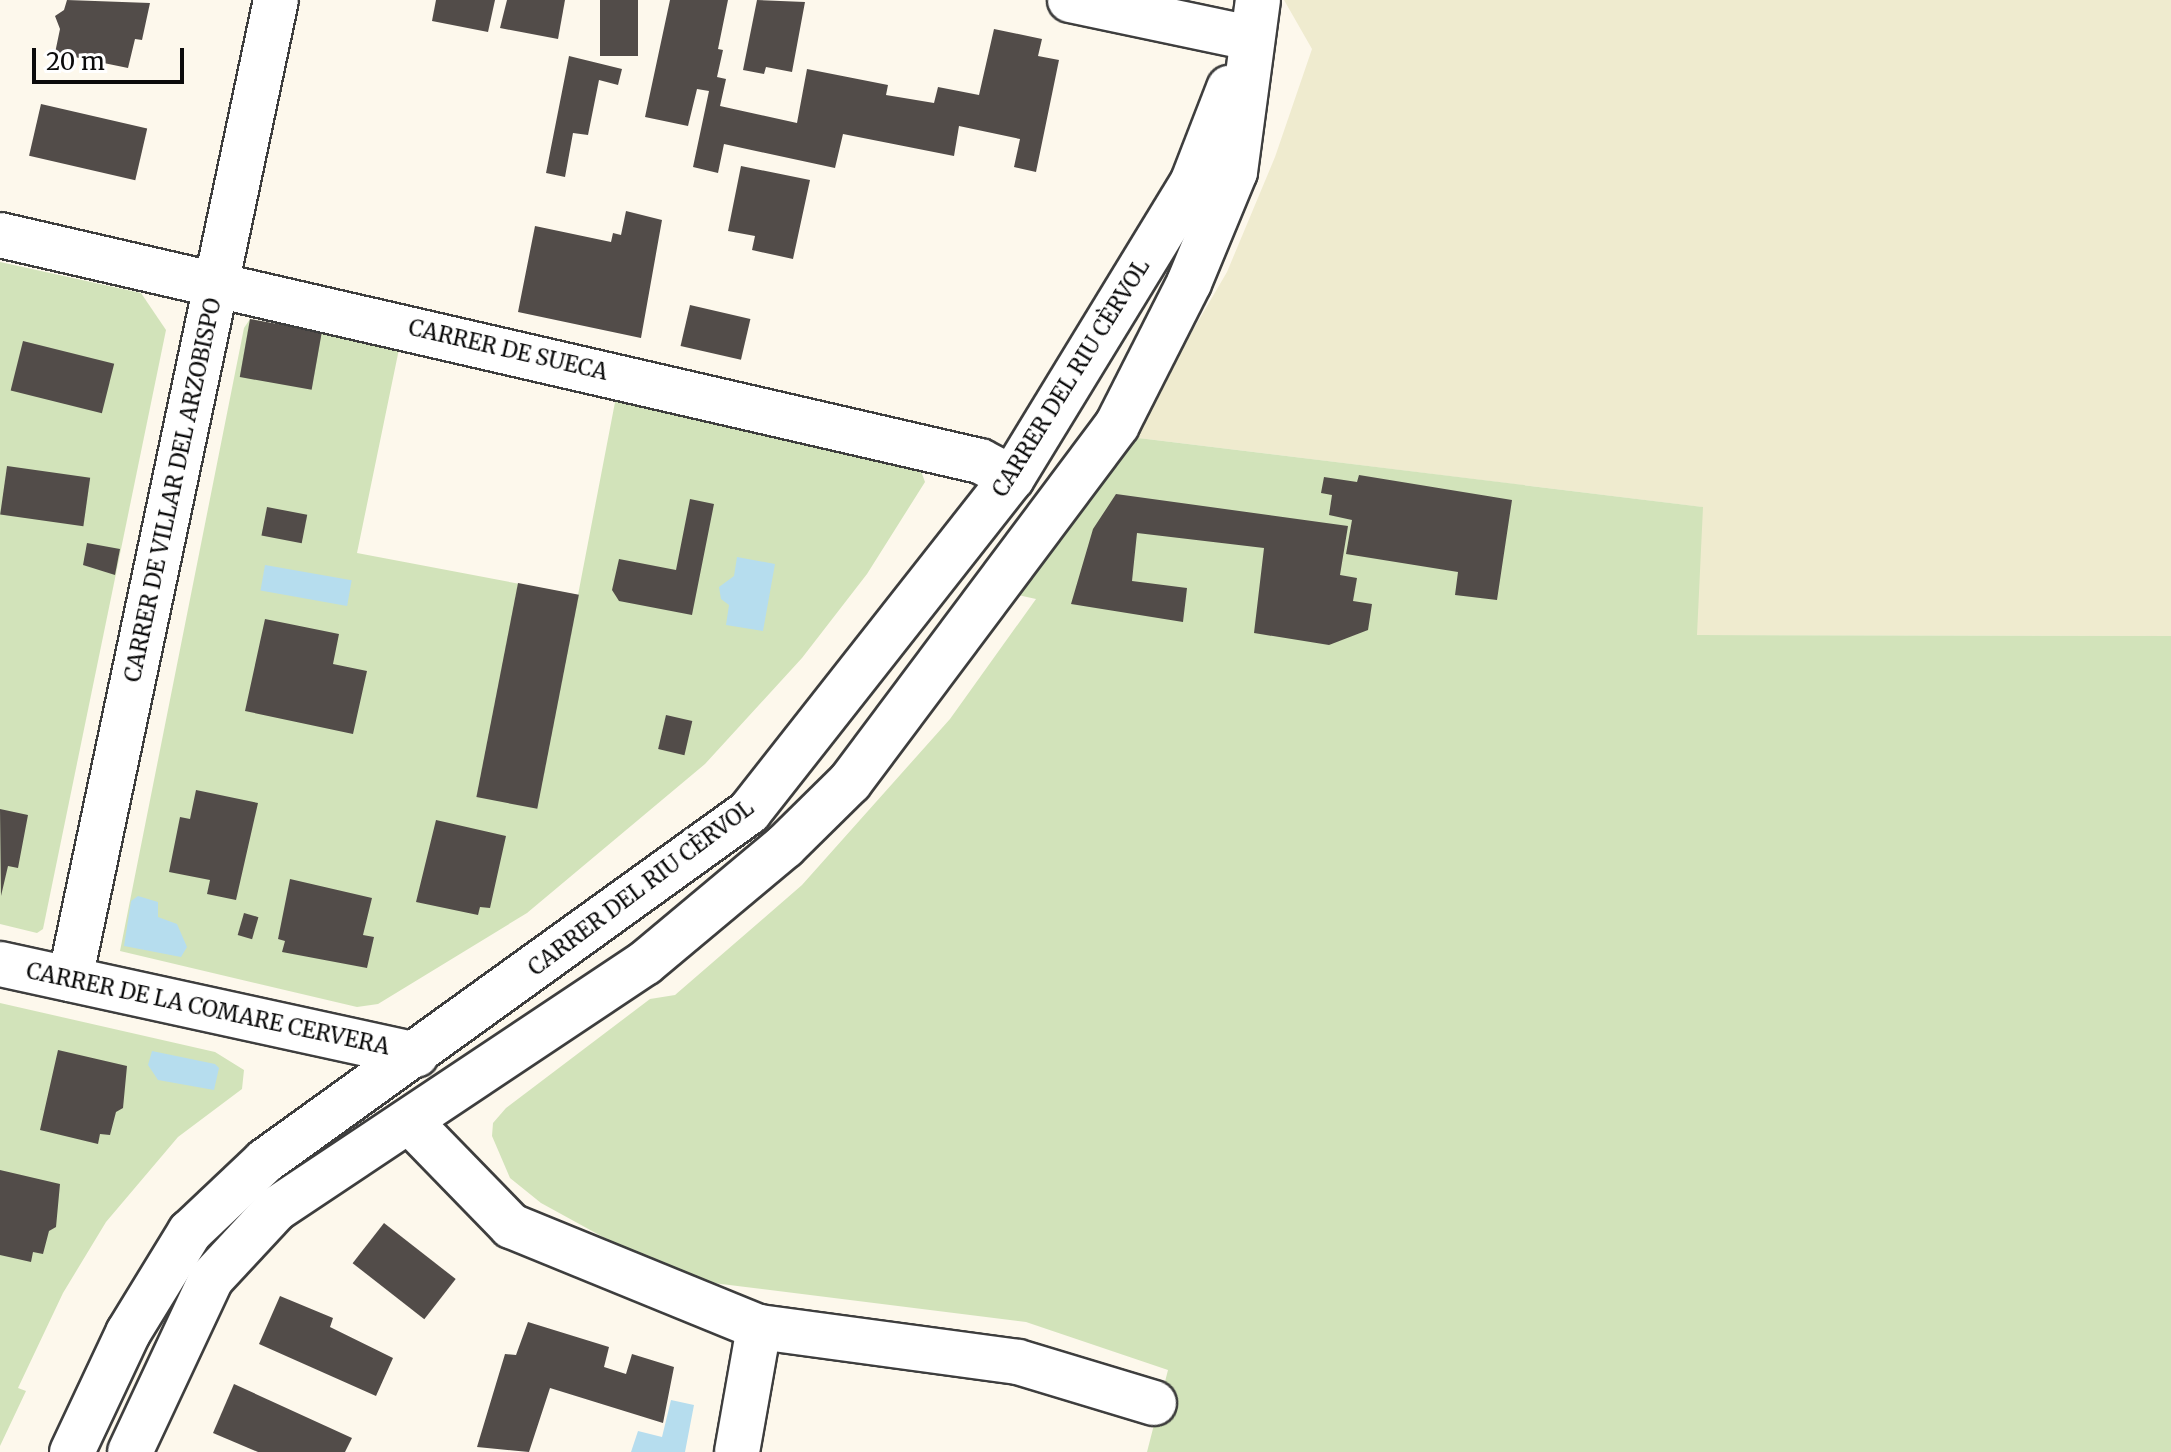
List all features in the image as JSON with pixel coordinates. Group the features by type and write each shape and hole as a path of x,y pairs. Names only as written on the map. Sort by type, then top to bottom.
{"street":[{"name":"CARRER DE VILLAR DEL ARZOBISPO","path":"70,979 276,0"},
{"path":"130,1452 211,1279 276,1209 411,1123 645,963 785,846 850,782 1117,425 1189,283 1235,172 1254,19 1070,0"},
{"name":"CARRER DEL RIU CÈRVOL","path":"72,1452 128,1333 190,1232 265,1161 749,812 1012,478 1193,181 1254,19"},
{"name":"CARRER DE SUECA","path":"0,235 217,282 980,461 1012,478"},
{"name":"CARRER DE LA COMARE CERVERA","path":"0,964 416,1055"},
{"path":"411,1123 511,1226 759,1327 1018,1362 1154,1403"},
{"path":"737,1452 759,1327"}],"shaded area":[{"path":"1284,0 2171,0 2171,636 1696,635 1702,507 1122,436 1170,369 1227,272 1275,157 1312,49"}],"green space":[{"path":"0,262 141,293 166,330 43,929 37,933 0,924"},
{"path":"250,319 399,349 357,553 578,595 616,397 909,462 921,471 925,482 867,574 802,658 705,764 527,913 378,1004 357,1007 120,951 244,328"},
{"path":"1122,436 1703,507 1697,635 2171,636 2171,1452 1147,1452 1168,1370 1026,1322 713,1283 634,1254 541,1203 510,1178 492,1136 493,1123 506,1108 650,999 675,995 802,885 950,719 1036,599 1018,595"},
{"path":"0,1003 215,1052 244,1070 242,1089 178,1137 106,1222 63,1293 18,1388 26,1391 0,1446"}],"water":[{"path":"737,557 775,564 763,631 726,625 729,605 721,599 719,587 734,576"},
{"path":"265,565 352,580 347,606 260,591"},
{"path":"138,896 158,902 158,917 177,924 187,947 181,957 124,946 131,901"},
{"path":"152,1051 215,1064 219,1068 214,1090 158,1080 148,1065"},
{"path":"671,1400 694,1405 685,1452 631,1452 638,1431 662,1437"}],"building":[{"path":"67,0 150,3 142,40 135,39 128,68 55,53 60,29 55,16 64,10"},
{"path":"436,0 495,0 488,32 432,21"},
{"path":"507,0 565,0 558,39 500,28"},
{"path":"600,0 638,0 638,56 600,56"},
{"path":"670,0 728,0 718,49 723,50 717,77 726,79 720,106 797,123 807,69 888,85 886,95 934,103 938,87 979,95 994,29 1042,39 1038,56 1059,60 1036,172 1014,167 1020,139 959,126 954,156 843,134 835,168 724,144 718,173 693,167 709,91 697,89 688,126 645,117"},
{"path":"757,0 805,2 792,72 766,67 764,74 743,70"},
{"path":"569,56 622,69 618,85 599,80 588,135 573,133 565,177 546,173"},
{"path":"41,104 147,129 135,180 29,156"},
{"path":"741,166 810,180 793,259 752,250 755,236 728,231"},
{"path":"626,211 662,220 641,338 518,312 535,226 611,242 613,233 621,235"},
{"path":"690,305 750,319 741,360 681,346"},
{"path":"250,319 322,332 312,390 240,377"},
{"path":"23,341 114,364 102,413 11,390"},
{"path":"7,466 90,478 83,526 0,515"},
{"path":"1359,475 1512,500 1497,600 1455,595 1458,572 1346,554 1352,520 1329,515 1332,495 1321,493 1324,477 1357,482"},
{"path":"1116,494 1348,526 1340,575 1357,578 1353,601 1372,604 1368,630 1329,645 1254,633 1264,548 1137,533 1132,581 1187,588 1183,622 1071,604 1093,529"},
{"path":"690,499 714,504 692,615 619,601 612,590 619,559 676,570"},
{"path":"267,507 307,515 302,543 261,535"},
{"path":"87,543 120,549 115,575 83,565"},
{"path":"518,583 579,595 537,809 476,797"},
{"path":"265,619 339,634 333,664 367,671 353,734 245,711"},
{"path":"666,715 692,721 684,755 658,749"},
{"path":"196,790 258,803 236,900 207,894 210,880 169,872 180,817 190,819"},
{"path":"0,809 28,815 18,868 8,866 1,896"},
{"path":"436,820 506,836 490,908 480,907 478,915 416,902"},
{"path":"290,879 372,898 363,935 374,937 367,968 282,952 285,941 278,939"},
{"path":"244,913 258,917 252,939 238,935"},
{"path":"58,1050 127,1066 123,1108 116,1112 110,1135 100,1134 98,1144 40,1130"},
{"path":"0,1170 60,1184 56,1227 49,1231 43,1254 33,1252 31,1262 0,1255"},
{"path":"384,1223 456,1279 424,1319 353,1263"},
{"path":"280,1296 333,1318 330,1327 393,1358 376,1396 259,1344"},
{"path":"528,1322 609,1347 604,1367 626,1374 632,1354 674,1367 663,1423 550,1388 529,1452 477,1447 505,1354 516,1355"},
{"path":"234,1384 352,1438 345,1452 258,1452 213,1433"}]}
